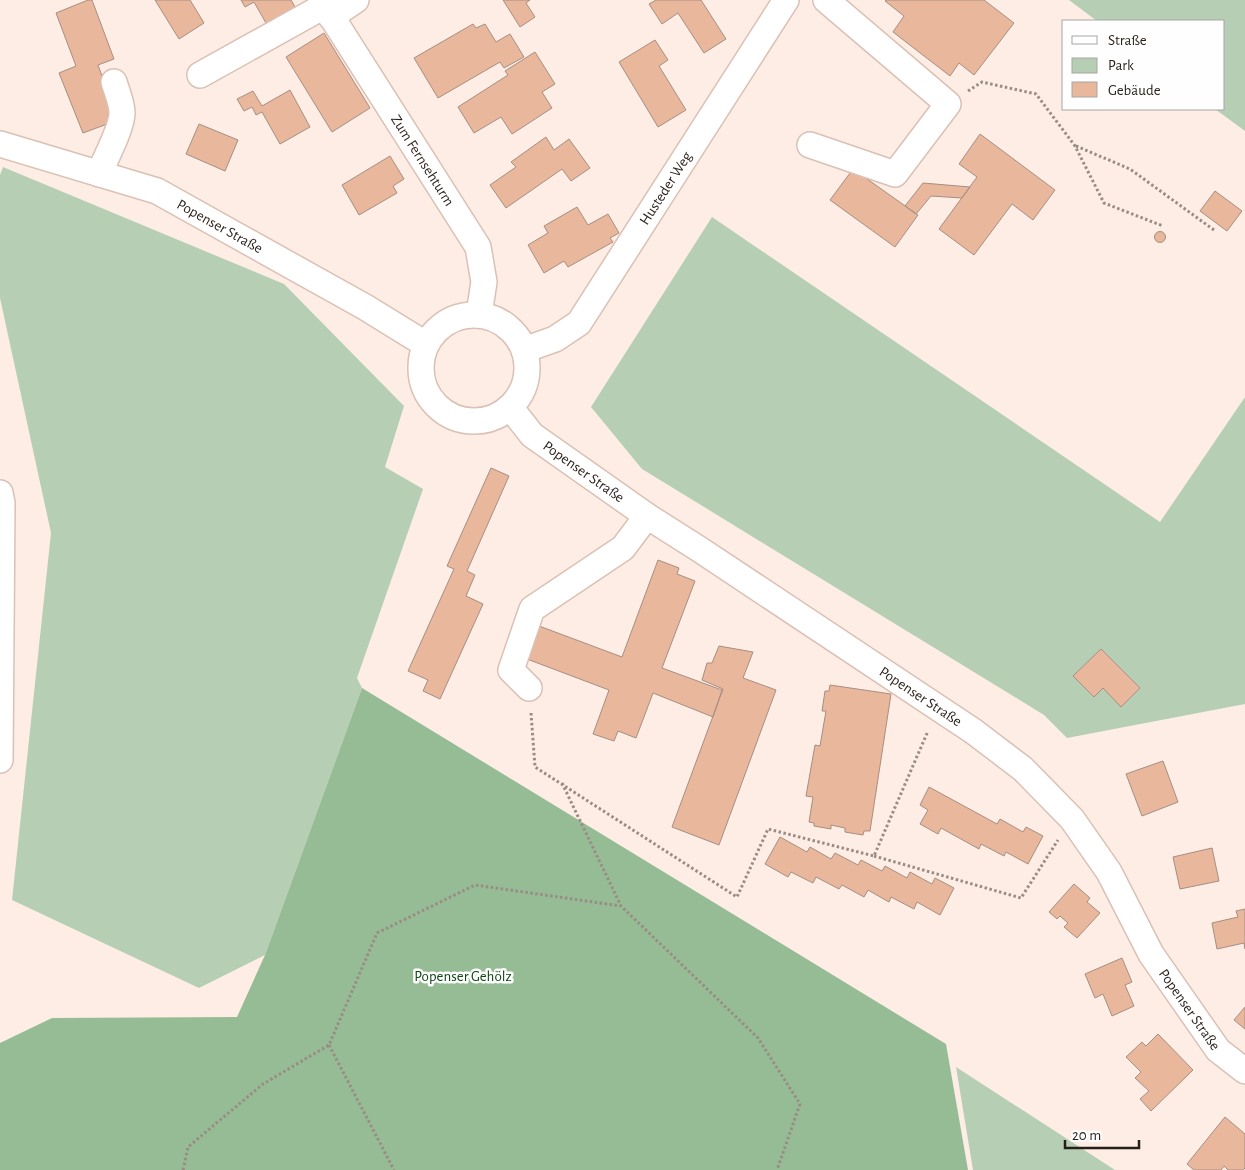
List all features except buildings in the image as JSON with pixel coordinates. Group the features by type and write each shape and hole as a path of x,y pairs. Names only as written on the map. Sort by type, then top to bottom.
{"street":[{"path":"200,75 325,8 356,0"},
{"name":"Husteder Weg","path":"524,350 555,339 579,323 786,0"},
{"path":"810,145 895,174 948,104 826,0"},
{"name":"Zum Fernsehturm","path":"325,8 478,247 484,282 479,314"},
{"path":"99,174 122,115 114,82"},
{"name":"Popenser Straße","path":"0,144 157,191 365,307 425,344"},
{"path":"479,314 494,318 507,326 517,336 524,350 527,365 526,380 520,395 510,407 495,417 476,421 458,419 441,411 428,397 421,380 420,362 425,344 435,330 448,321 463,315 479,314"},
{"name":"Popenser Straße","path":"510,407 532,434 647,516 938,707 1023,768 1072,819 1109,872 1151,954 1218,1050 1245,1071"},
{"path":"0,493 2,503 0,760"},
{"path":"529,688 511,670 532,609 623,548 647,516"}],"path":[{"path":"948,104 982,82 1036,94 1075,146 1104,203 1162,226"},
{"path":"1075,146 1130,169 1214,230"},
{"path":"529,688 535,767 737,896 768,829 874,856 1021,898 1072,819"},
{"path":"874,856 938,707"},
{"path":"561,783 621,906 758,1038 800,1104 777,1170"},
{"path":"183,1170 188,1147 263,1084 329,1046 377,933 475,885 621,906"},
{"path":"329,1046 394,1170"}],"green space":[{"path":"1069,0 1245,0 1245,131 1216,110 1225,110 1225,20 1096,20"},
{"path":"3,167 284,284 404,406 385,467 423,489 357,678 362,688 265,955 199,988 12,900 51,533 0,298 0,175"},
{"path":"712,217 1160,522 1245,397 1245,704 1067,738 1044,715 642,469 591,407"},
{"name":"Popenser Gehölz","path":"362,688 946,1044 968,1170 0,1170 0,1043 52,1018 237,1017 265,955"},
{"path":"956,1067 1115,1170 973,1170"}]}
